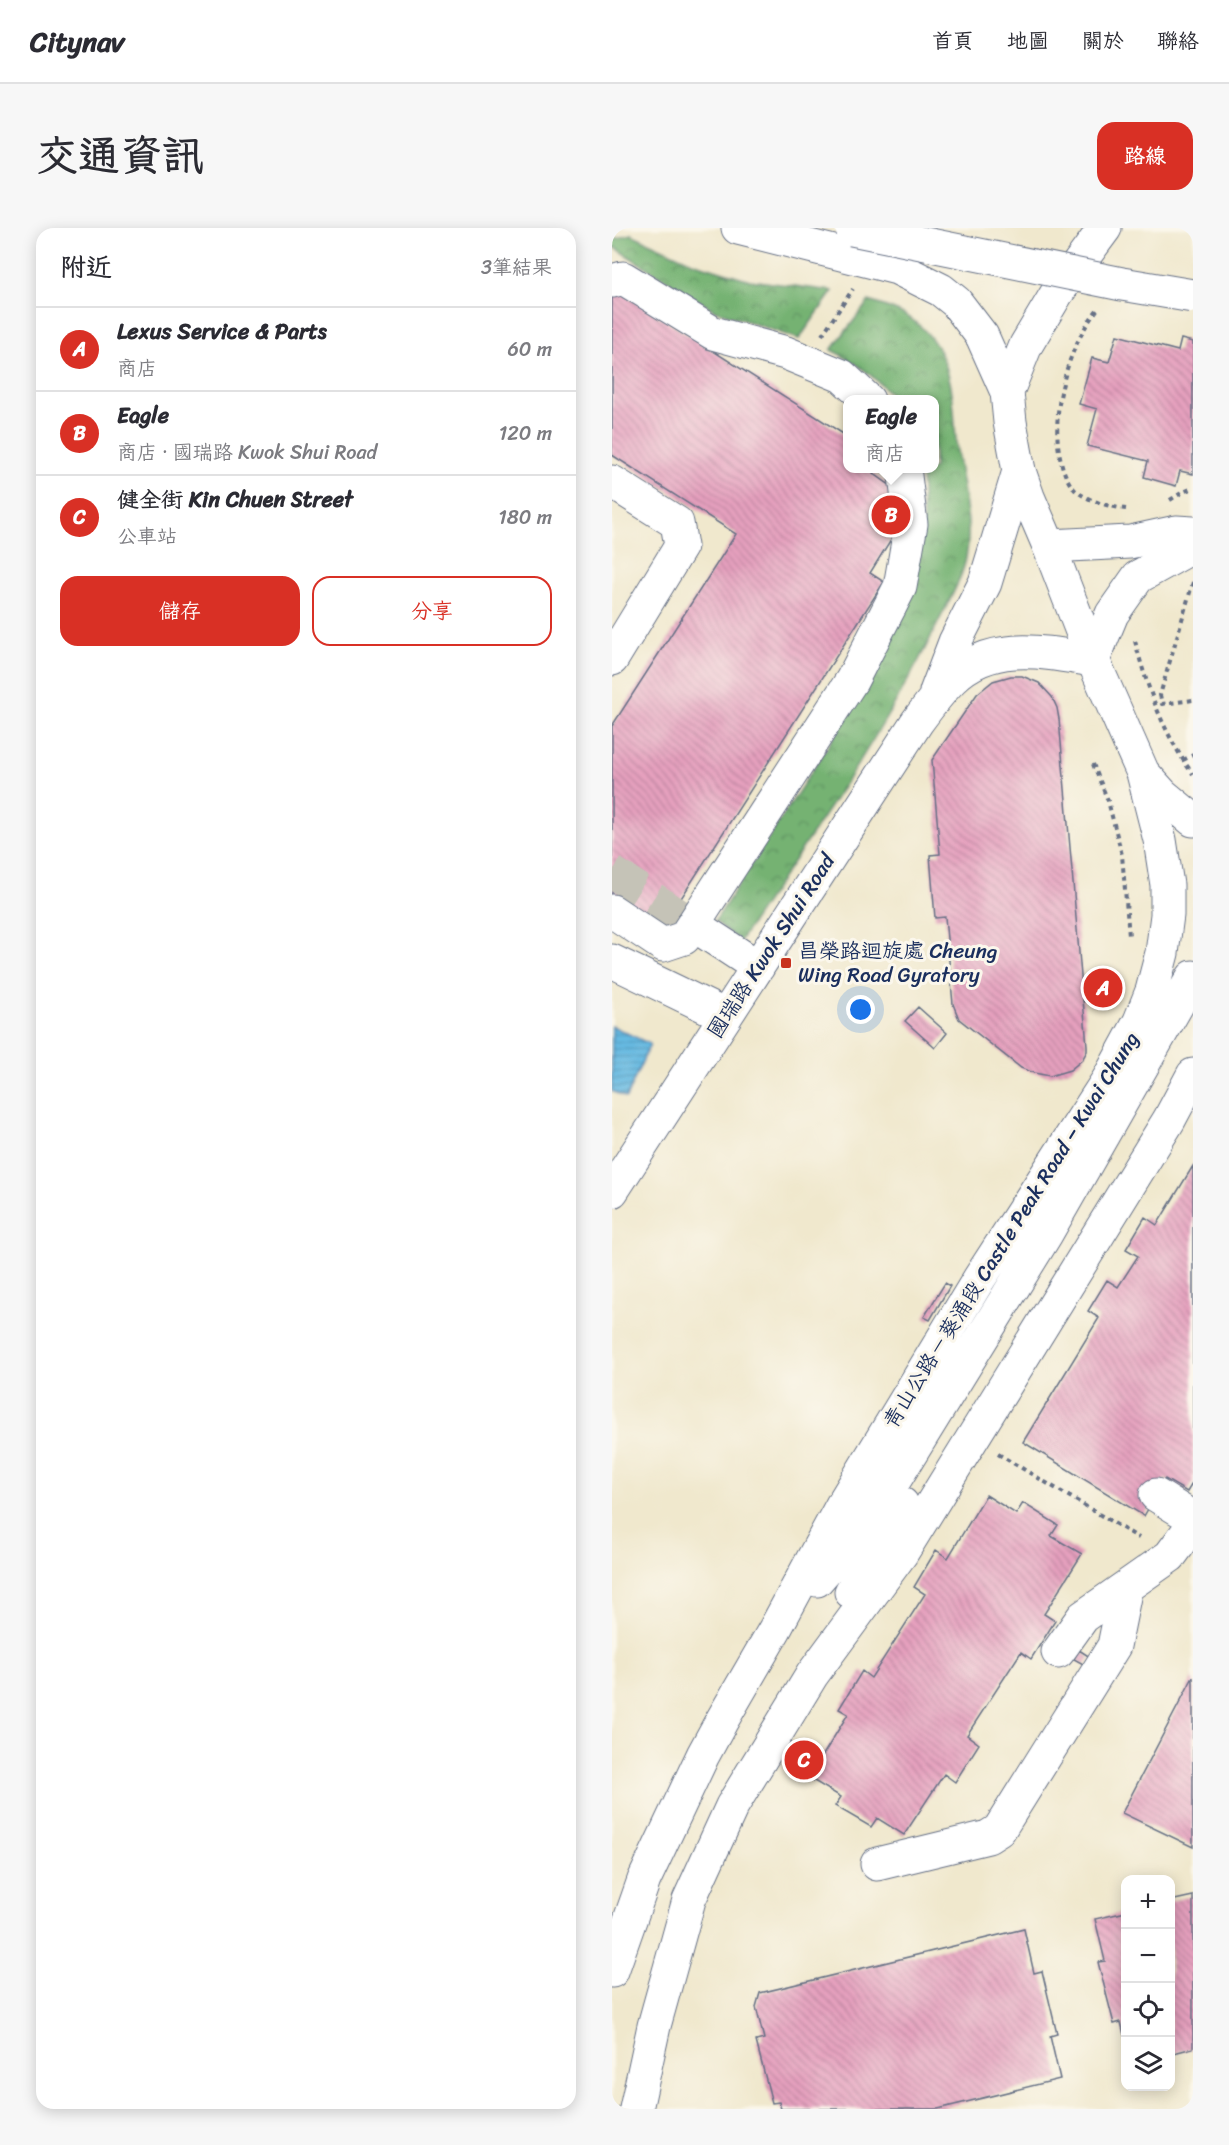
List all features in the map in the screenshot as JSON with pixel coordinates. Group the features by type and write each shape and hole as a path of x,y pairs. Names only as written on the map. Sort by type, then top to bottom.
{"main road":[{"path":"738,228 897,268 941,290 956,302 982,336 1007,392"},
{"path":"948,228 1193,274"},
{"name":"國瑞路 Kwok Shui Road","path":"1049,546 1019,471 1007,392 1026,345 1057,293 1105,228"},
{"path":"849,229 1193,296"},
{"path":"612,281 623,278 713,333 786,353 842,376 863,395"},
{"name":"國瑞路 Kwok Shui Road","path":"932,702 955,642 985,583 1019,471"},
{"path":"612,911 663,945 684,938 852,680 900,588 910,524 905,473"},
{"path":"612,482 677,523 681,546 612,659"},
{"path":"1049,546 1130,542 1176,531 1193,534 1181,554 1138,577 1112,614 1093,660"},
{"name":"青山公路－葵涌段 Castle Peak Road – Kwai Chung","path":"612,1971 644,1880 703,1755 842,1505 979,1279 1108,1080 1140,1021 1152,991 1162,953 1167,915 1164,858 1143,773 1093,660 1049,546"},
{"name":"國瑞路 Kwok Shui Road","path":"612,1191 932,702 953,677 980,660 1012,651 1050,653 1093,660"},
{"name":"青山公路－葵涌段 Castle Peak Road – Kwai Chung","path":"1143,773 1163,795 1193,820"},
{"path":"703,931 758,967"},
{"path":"612,961 726,1016"},
{"name":"青山公路－葵涌段 Castle Peak Road – Kwai Chung","path":"775,1629 870,1518 1055,1240 1193,977"},
{"name":"青山公路－葵涌段 Castle Peak Road – Kwai Chung","path":"812,1675 833,1624 887,1529 1055,1240 1193,1013"},
{"name":"青山公路－葵涌段 Castle Peak Road – Kwai Chung","path":"636,2109 654,2026 689,1900 732,1806 812,1675 902,1554 1169,1120 1193,1075"},
{"path":"1156,1495 1193,1518"},
{"path":"1057,1643 1083,1617 1170,1556 1193,1525"},
{"path":"877,1864 988,1837 999,1830 1114,1646 1126,1587"}],"path":[{"path":"821,337 853,288"},
{"path":"1103,303 1088,322 1068,364 1059,407 1057,444 1064,472 1074,489 1116,508 1133,510"},
{"path":"1163,505 1193,488"},
{"path":"1193,580 1160,695 1162,704 1193,700"},
{"path":"1134,637 1146,679 1160,714 1182,760 1193,774"},
{"path":"1182,760 1193,755"},
{"path":"1093,764 1108,801 1122,855 1129,936"},
{"path":"991,1450 1139,1538"}],"green space":[{"path":"631,234 692,262 750,280 833,291 799,339 714,310 612,246 612,240"},
{"path":"869,301 906,315 935,343 948,373 954,406 958,455 967,514 966,558 952,596 912,673 866,751 740,941 715,921 853,707 923,522 921,473 939,473 939,395 890,395 866,371 831,350"}],"water":[{"path":"612,1026 650,1044 626,1098 612,1091"}],"building":[{"path":"616,289 843,434 843,473 873,473 891,486 898,502 893,536 870,573 884,582 662,928 612,895 612,726 736,534 612,455 612,295"},
{"path":"1117,335 1178,351 1181,339 1193,342 1193,474 1180,471 1176,486 1144,477 1148,461 1087,446 1097,409 1079,404 1092,358 1109,362"},
{"path":"1011,676 1022,676 1039,683 1052,697 1059,719 1087,1051 1082,1060 1070,1070 1050,1076 1021,1068 959,1019 953,1004 945,917 935,918 930,855 940,854 932,760 977,694 993,681"},
{"path":"918,1007 947,1033 935,1048 905,1021"},
{"path":"1193,1166 1193,1482 1187,1492 1165,1479 1144,1516 1023,1442 1099,1318 1088,1311 1107,1280 1118,1287 1138,1256 1126,1249 1145,1217 1157,1225"},
{"path":"945,1283 950,1286 930,1320 924,1317"},
{"path":"986,1495 1016,1514 1023,1503 1058,1525 1051,1536 1082,1554 1044,1614 1055,1621 1031,1659 1021,1652 967,1735 979,1744 955,1782 944,1774 904,1835 877,1818 871,1827 835,1806 841,1797 809,1778 848,1714 839,1709 862,1671 871,1678 925,1594 914,1587 936,1550 948,1558"},
{"path":"1079,1650 1090,1657 1085,1665 1074,1659"},
{"path":"1193,1677 1193,1847 1122,1813"},
{"path":"1193,1896 1193,2048 1175,2053 1175,1929 1175,1900"},
{"path":"1121,1913 1121,2022 1114,2024 1098,1962 1105,1961 1095,1919"},
{"path":"1024,1929 1034,1973 1042,1971 1057,2034 1050,2036 1060,2079 938,2109 781,2109 779,2102 772,2103 756,2041 764,2039 756,2007 760,1993"}],"tunnel":[{"path":"612,872 703,931"}],"place":[{"name":"Eagle","path":"891,515"},
{"name":"昌榮路迴旋處 Cheung Wing Road Gyratory","path":"786,963"},
{"name":"Lexus Service & Parts","path":"1103,988"},
{"name":"健全街 Kin Chuen Street","path":"804,1760"}]}
